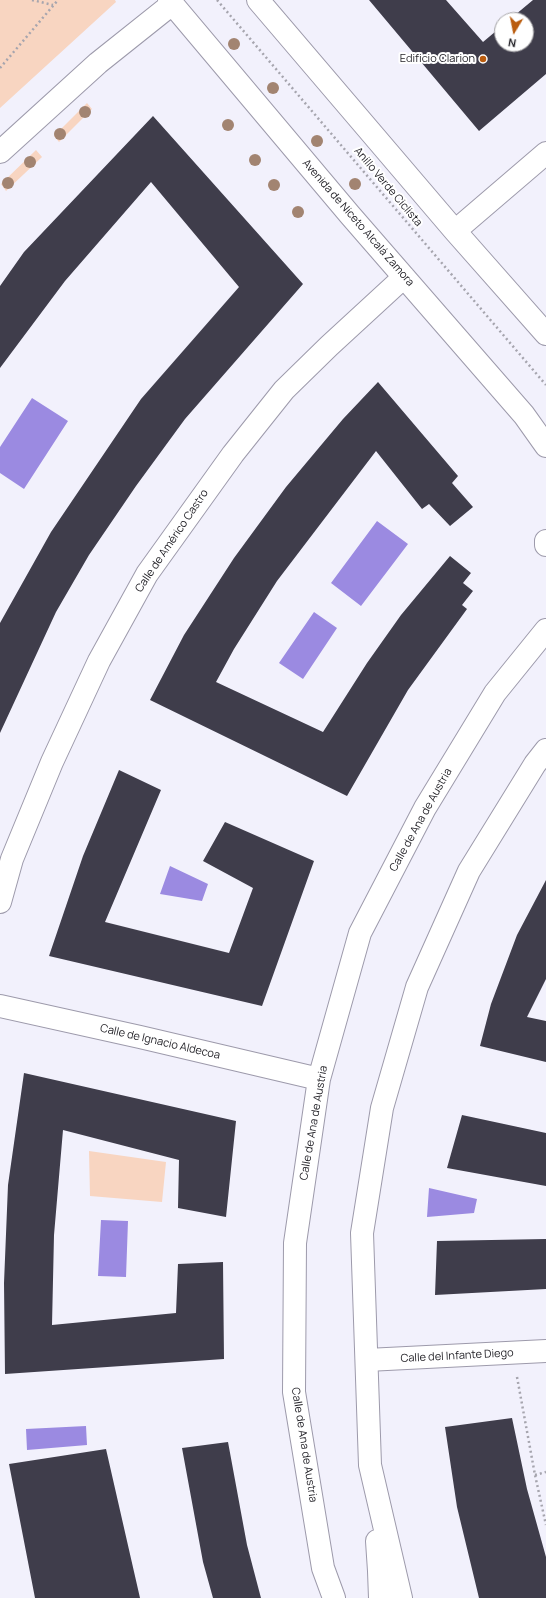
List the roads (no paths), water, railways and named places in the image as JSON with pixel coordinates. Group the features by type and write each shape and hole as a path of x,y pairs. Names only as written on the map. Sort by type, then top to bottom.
{"street":[{"path":"258,0 455,231 546,334"},
{"path":"0,152 98,63 170,2"},
{"name":"Avenida de Niceto Alcalá Zamora","path":"170,2 350,215 524,415 546,446"},
{"path":"455,231 546,154"},
{"name":"Calle de Américo Castro","path":"0,902 12,859 52,762 99,661 147,574 233,454 284,390 404,277"},
{"name":"Calle de Ana de Austria","path":"334,1598 324,1568 294,1392 295,1242 319,1080 360,933 425,808 495,694 546,630"},
{"path":"380,1598 370,1465 362,1233 382,1108 417,987 468,871 535,764 546,750"},
{"name":"Calle de Ignacio Aldecoa","path":"0,1006 140,1037 319,1080"},
{"name":"Calle del Infante Diego","path":"367,1360 546,1351"},
{"path":"370,1465 401,1598"}],"place":[{"name":"Edificio Clarion","path":"483,59"}]}
